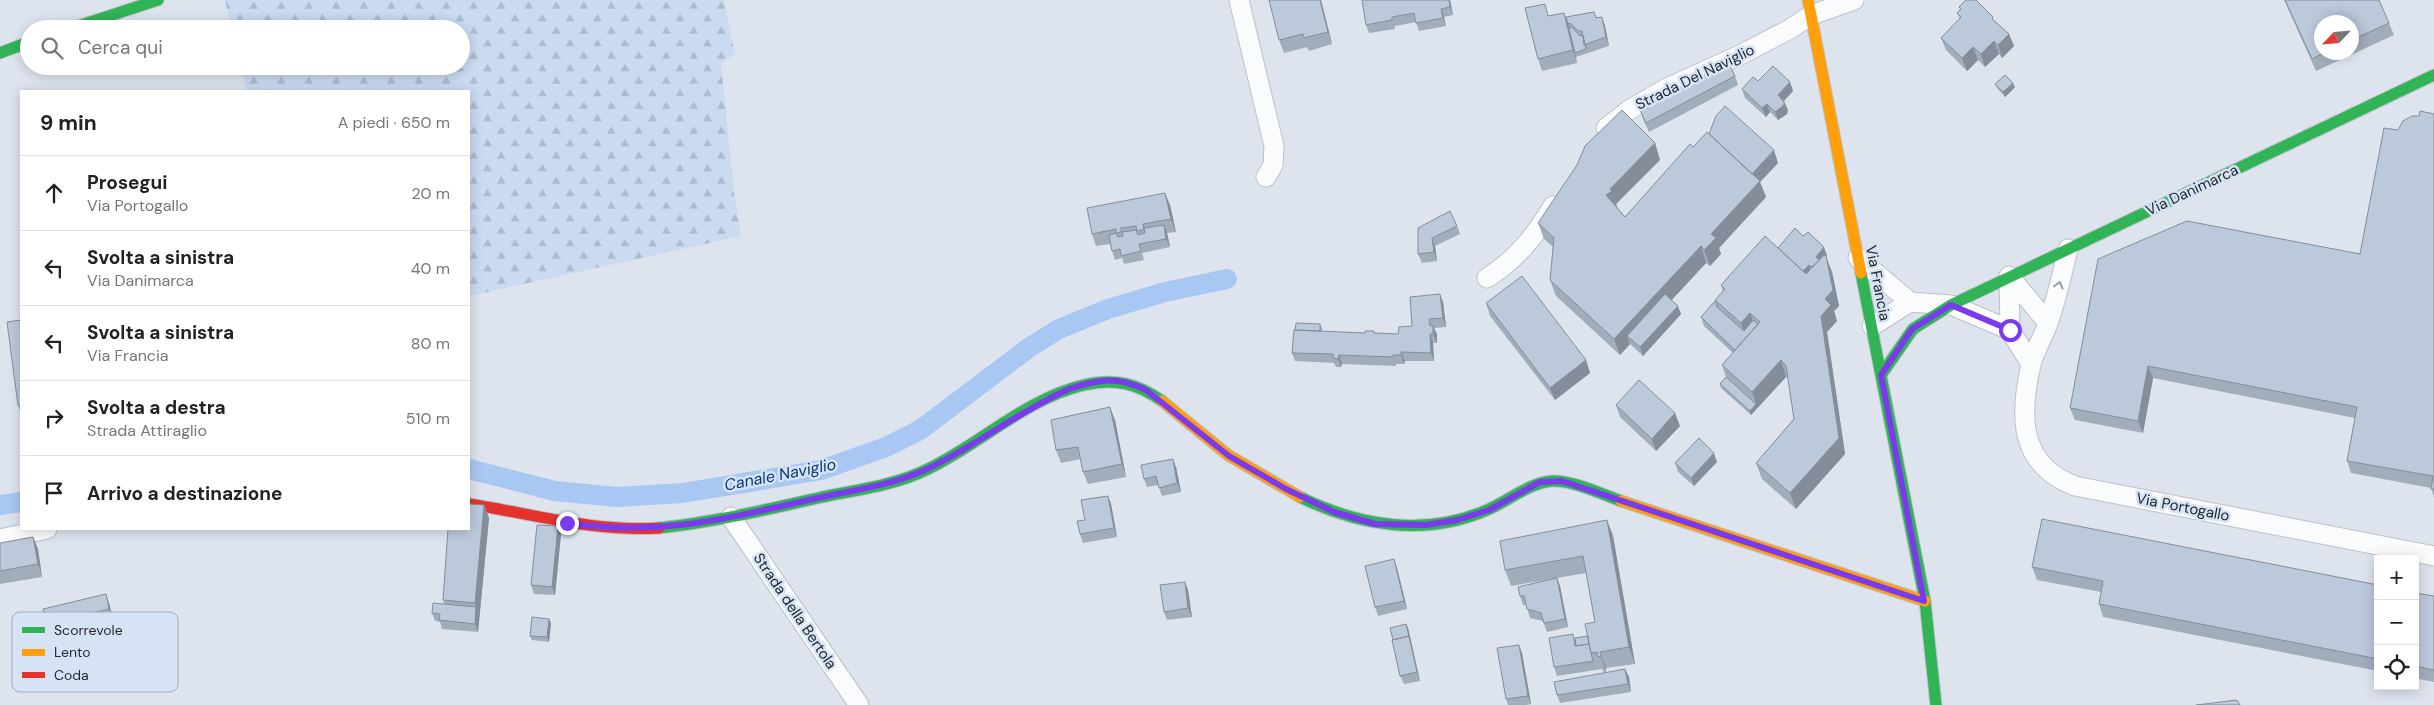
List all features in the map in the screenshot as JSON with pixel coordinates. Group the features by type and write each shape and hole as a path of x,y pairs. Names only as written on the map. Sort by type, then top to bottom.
{"street":[{"path":"97,20 158,0"},
{"path":"1239,0 1274,146 1273,165 1266,177"},
{"name":"Strada Del Naviglio","path":"1595,139 1614,121 1645,100 1763,43 1809,8 1854,0"},
{"name":"Via Francia","path":"1809,8 1924,601 1936,705"},
{"path":"0,53 20,45"},
{"name":"Via Danimarca","path":"1881,375 1912,329 1951,305 2434,75"},
{"path":"1487,278 1503,268 1529,243 1561,192"},
{"name":"Via Portogallo","path":"2068,249 2048,323 2031,364 2023,418 2024,431 2037,460 2052,474 2064,482 2075,486 2434,556"},
{"path":"1858,258 1910,302 1951,305 2010,330"},
{"path":"2009,276 2048,323"},
{"path":"2009,276 2010,330 2031,364"},
{"path":"1872,326 1910,302"},
{"path":"1872,326 1912,329"},
{"path":"470,504 602,528 677,527 731,518 908,477 941,462 1055,395 1085,384 1116,380 1131,383 1146,390 1229,456 1286,489 1334,512 1366,522 1397,526 1426,525 1457,520 1489,510 1540,482 1562,481 1924,601"},
{"name":"Strada della Bertola","path":"731,518 859,705"},
{"path":"0,539 42,530"}],"green space":[{"path":"225,0 724,0 735,54 721,64 734,192 741,236 470,296 470,90 246,90 243,75 470,75 470,20 230,20"}],"building":[{"path":"1269,0 1320,0 1328,32 1304,38 1303,34 1279,40"},
{"path":"1362,0 1449,0 1450,7 1441,9 1443,18 1416,23 1414,13 1366,25"},
{"path":"1966,0 1976,0 1993,17 1992,19 2009,34 1998,45 1994,41 1981,54 1973,47 1962,58 1941,38 1961,17 1957,13 1961,9 1959,7"},
{"path":"2285,0 2379,0 2389,23 2359,37 2359,15 2314,15 2314,58 2312,59"},
{"path":"1545,4 1548,16 1564,13 1573,50 1538,59 1525,8"},
{"path":"1594,12 1596,18 1602,17 1606,37 1584,45 1582,31 1578,31 1570,23 1568,24 1566,17"},
{"path":"1572,27 1580,36 1583,35 1586,49 1575,53 1569,29"},
{"path":"1729,64 1735,76 1646,123 1640,110 1696,79"},
{"path":"1773,66 1790,82 1778,95 1784,102 1784,105 1775,112 1767,104 1762,108 1742,89 1753,77 1758,81"},
{"path":"2005,75 2013,83 2003,92 1995,84"},
{"path":"1725,106 1774,150 1752,174 1709,134 1716,116"},
{"path":"1622,110 1655,143 1610,189 1612,191 1606,195 1625,217 1690,144 1693,147 1707,132 1760,181 1711,234 1716,238 1704,250 1701,246 1614,339 1550,280 1554,238 1538,223 1577,165 1585,146"},
{"path":"2420,111 2434,114 2434,489 2431,489 2433,476 2347,461 2357,407 2148,366 2138,421 2070,408 2098,259 2187,221 2360,254 2384,128 2398,130 2403,121 2412,116 2419,116"},
{"path":"1165,193 1171,219 1143,224 1144,229 1137,231 1136,226 1121,228 1121,232 1116,233 1116,229 1092,234 1087,208"},
{"path":"1450,211 1457,226 1432,238 1434,252 1418,254 1418,228"},
{"path":"1164,225 1166,239 1139,244 1141,251 1121,256 1120,249 1112,251 1109,235 1116,233 1118,237 1123,236 1122,232 1136,230 1138,235 1145,233 1144,228"},
{"path":"1795,228 1803,236 1808,232 1824,247 1816,257 1819,260 1812,267 1809,265 1803,271 1778,248"},
{"path":"1765,236 1806,274 1824,255 1826,256 1833,290 1825,299 1831,305 1821,316 1839,438 1790,493 1756,463 1794,419 1786,366 1781,360 1752,392 1722,365 1760,322 1750,313 1741,323 1715,300 1725,289 1721,285"},
{"path":"1522,276 1586,360 1550,388 1486,303"},
{"path":"1440,294 1443,318 1429,319 1430,326 1433,326 1433,334 1430,334 1431,353 1401,352 1401,355 1393,355 1393,357 1339,355 1338,359 1333,358 1333,354 1292,353 1294,330 1365,333 1365,331 1374,331 1374,333 1398,334 1399,327 1412,326 1410,297"},
{"path":"1665,294 1678,306 1640,347 1627,336"},
{"path":"1715,301 1717,307 1744,331 1753,320 1758,324 1735,350 1701,317"},
{"path":"20,320 20,405 18,405 7,322"},
{"path":"1296,323 1320,324 1320,331 1295,330"},
{"path":"1726,377 1756,404 1750,411 1720,384"},
{"path":"1639,380 1675,413 1652,439 1616,405"},
{"path":"1110,407 1122,464 1083,472 1078,447 1056,450 1051,420"},
{"path":"1699,438 1714,453 1691,478 1675,463"},
{"path":"1173,459 1177,483 1159,488 1156,476 1144,479 1141,465"},
{"path":"1108,496 1114,528 1080,534 1077,521 1085,520 1081,500"},
{"path":"470,504 484,505 475,603 443,600 448,530 470,530"},
{"path":"2042,519 2374,584 2374,658 2099,604 2103,581 2032,567"},
{"path":"1607,520 1629,647 1600,652 1601,656 1598,657 1597,652 1591,653 1585,624 1595,622 1583,556 1505,570 1500,541"},
{"path":"537,525 558,526 552,587 531,585"},
{"path":"33,537 38,564 0,571 0,543"},
{"path":"1394,559 1404,601 1375,607 1365,566"},
{"path":"1557,578 1565,619 1544,623 1541,613 1527,609 1524,596 1520,596 1518,587"},
{"path":"1185,582 1188,608 1164,612 1160,585"},
{"path":"106,594 109,609 97,612 44,612 43,609"},
{"path":"2419,594 2434,596 2434,670 2419,667"},
{"path":"433,603 476,607 475,624 439,620 440,614 432,613"},
{"path":"532,617 549,619 547,637 530,636"},
{"path":"1406,624 1409,636 1393,640 1390,628"},
{"path":"1573,634 1575,646 1589,644 1593,661 1554,667 1549,638"},
{"path":"1409,636 1417,672 1400,676 1392,640"},
{"path":"1588,636 1589,644 1576,646 1575,638"},
{"path":"1519,645 1528,696 1506,699 1497,648"},
{"path":"1625,669 1628,684 1557,695 1554,682"},
{"path":"2237,700 2240,705 2196,705"}],"waterway":[{"name":"Canale Naviglio","path":"470,469 555,491 617,497 683,493 821,470 886,447 920,430 1030,347 1059,329 1108,309 1165,292 1227,279"},
{"name":"Canale Naviglio","path":"0,505 20,502"}],"traffic: fast":[{"path":"97,20 158,0"},
{"path":"0,53 20,45"},
{"path":"1881,375 1913,329 1951,305 2434,75"},
{"path":"1861,273 1925,601 1936,705"},
{"path":"659,528 739,515 902,480 947,459 1043,400 1063,391 1084,385 1105,382 1125,384 1143,390 1162,401"},
{"path":"1300,497 1322,507 1369,521 1416,525 1464,518 1487,510 1543,482 1560,481 1578,485 1621,501"}],"traffic: slow":[{"path":"1808,0 1861,273"},
{"path":"1162,401 1228,455 1300,497"},
{"path":"1621,501 1925,601"}],"traffic: jam":[{"path":"470,504 587,525 635,529 659,528"}],"route":[{"path":"567,523 602,528 677,527 731,518 887,483 926,470 1055,395 1085,384 1116,380 1131,383 1146,390 1229,456 1286,489 1334,512 1375,524 1397,526 1426,525 1457,520 1489,510 1540,482 1562,481 1924,601 1881,375 1912,329 1951,305 2010,330"}]}
